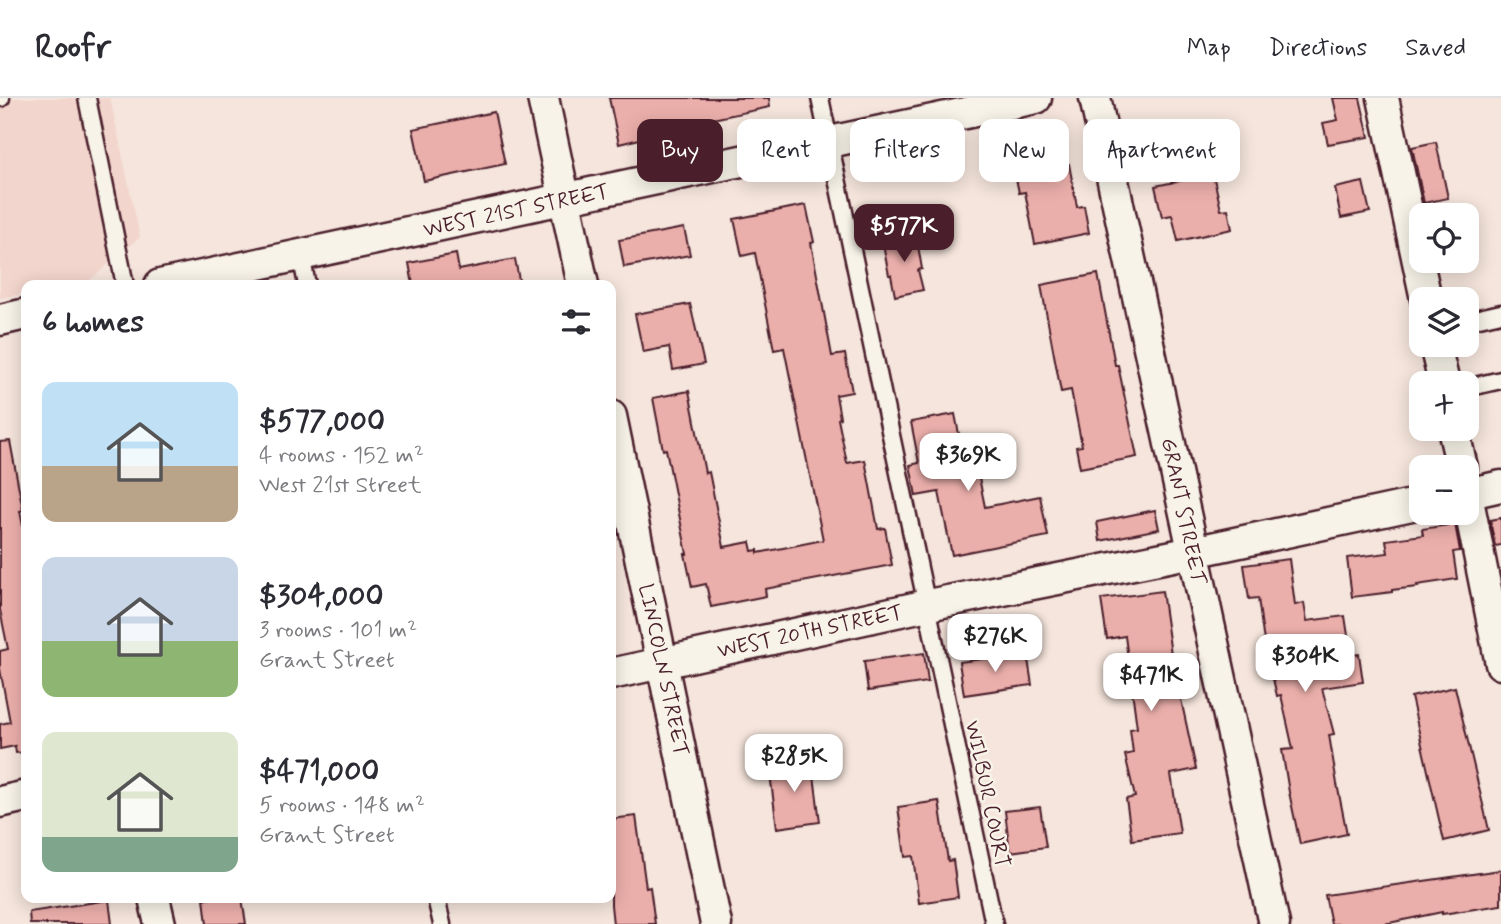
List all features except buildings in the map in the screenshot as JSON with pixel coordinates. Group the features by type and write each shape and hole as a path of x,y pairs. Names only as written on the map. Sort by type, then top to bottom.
{"street":[{"path":"543,98 582,280"},
{"name":"WEST 21ST STREET","path":"836,142 1036,98"},
{"name":"GRANT STREET","path":"1095,98 1274,924"},
{"path":"1383,98 1423,287"},
{"name":"WEST 21ST STREET","path":"184,280 737,163"},
{"path":"0,320 21,315"},
{"name":"LINCOLN STREET","path":"616,440 716,924"},
{"path":"1479,490 1501,486"},
{"name":"WEST 20TH STREET","path":"616,673 1409,506"},
{"path":"1474,525 1501,664"},
{"path":"0,802 21,797"},
{"path":"155,903 160,924"}],"lane":[{"path":"87,98 124,280"},
{"name":"WILBUR COURT","path":"820,98 825,119"},
{"name":"WILBUR COURT","path":"836,171 994,924"},
{"path":"301,255 306,280"},
{"path":"1479,318 1501,313"},
{"path":"1479,385 1501,380"},
{"path":"437,903 442,924"}],"shaded area":[{"path":"0,98 110,98 140,237 90,280 21,280 21,294 0,298"}]}
